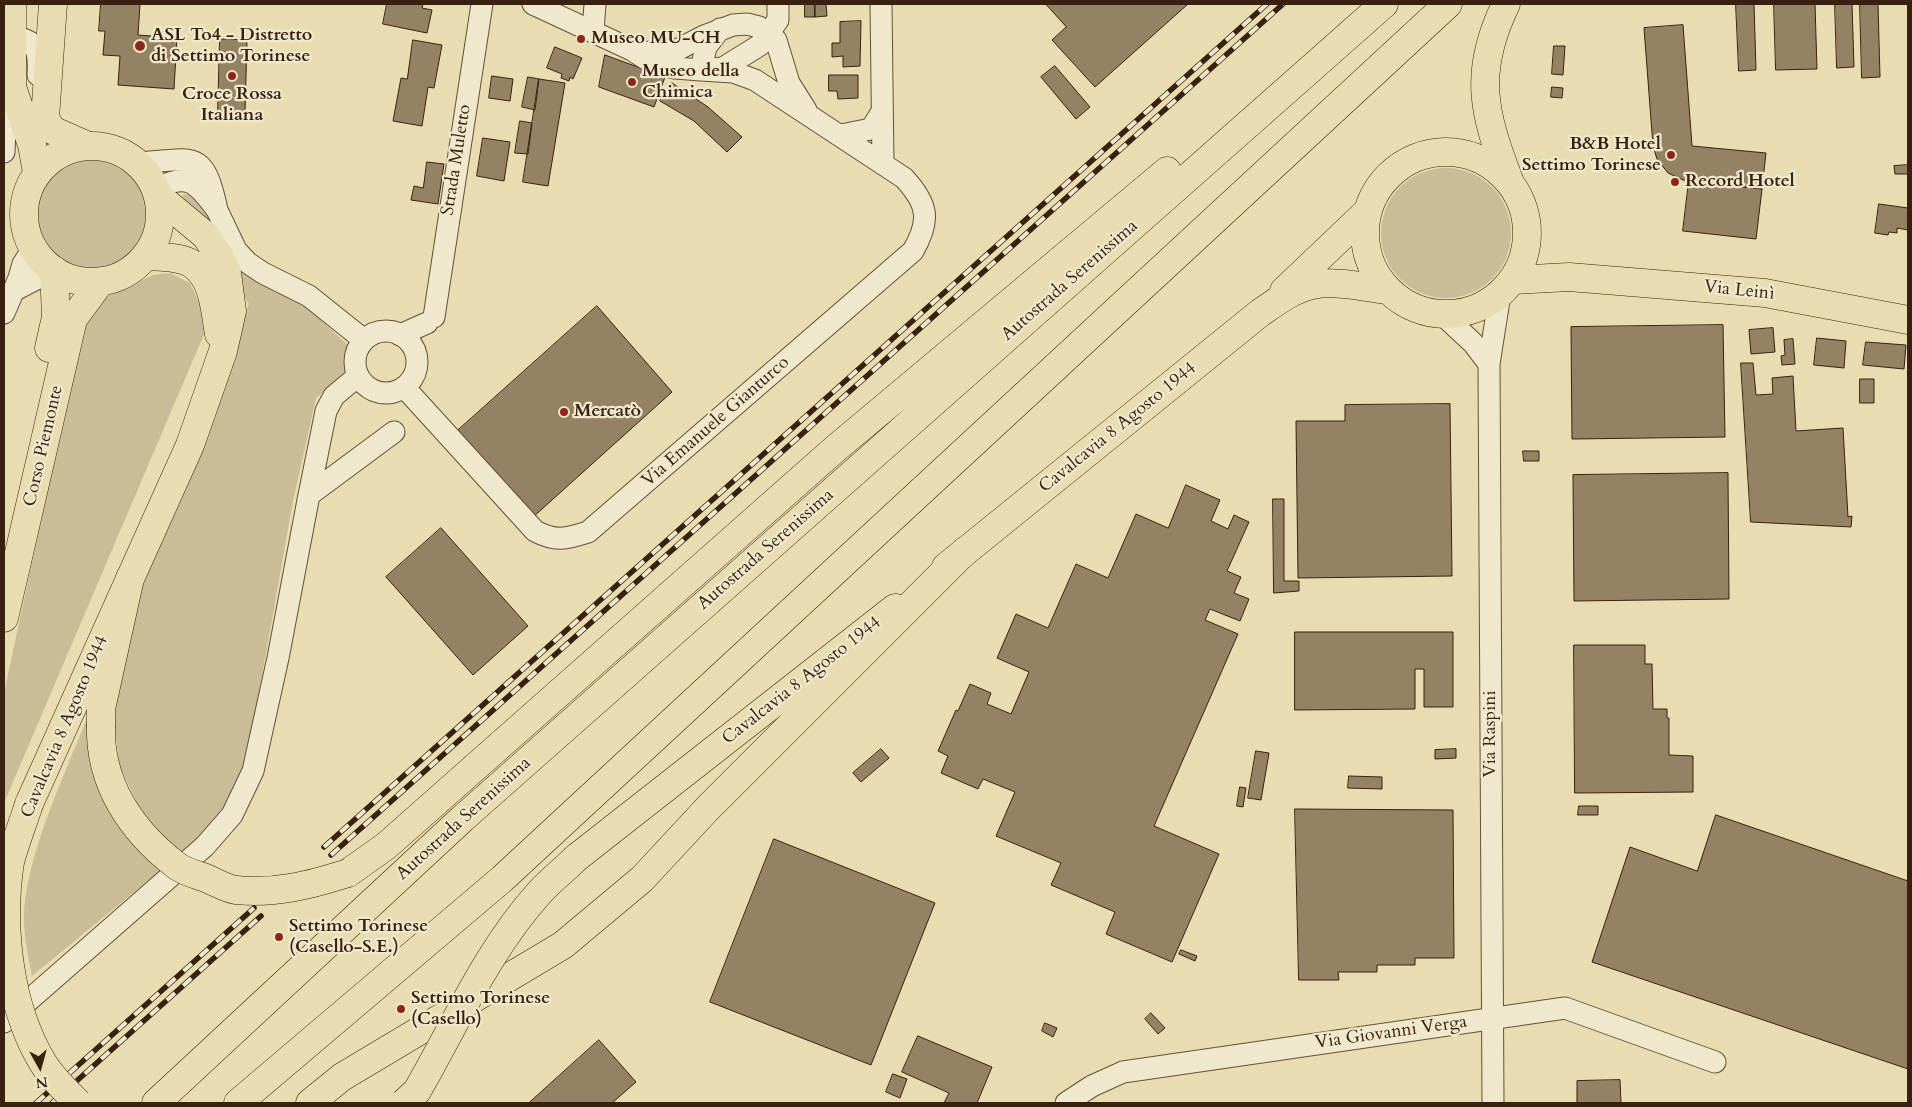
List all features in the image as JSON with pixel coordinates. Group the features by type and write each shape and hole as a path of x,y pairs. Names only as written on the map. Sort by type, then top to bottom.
{"main road":[{"path":"12,4 8,36 12,87 32,145 37,172"},
{"path":"53,4 45,110 48,125 52,130 86,145"},
{"path":"130,578 101,709 100,747 108,779 126,812 145,836 178,867 234,890 272,892 307,886 348,872 386,846 835,449 1368,4"},
{"name":"Autostrada Serenissima","path":"156,1103 470,812 1384,4"},
{"path":"238,1103 502,880 1448,4"},
{"path":"1506,4 1494,28 1485,64 1485,94 1488,119 1509,180 1519,197 1526,216 1528,235 1523,259 1506,287 1483,306 1463,313 1443,315 1422,311 1403,303 1387,290 1371,267 1364,240 1366,212 1376,189 1393,170 1415,157 1440,151 1466,154 1489,164 1509,180"},
{"path":"86,145 105,146 123,152 139,163 151,178 157,193 161,217 156,237 146,255 134,268 118,277 84,282 68,278 54,270 32,248 25,229 24,209 28,190 37,172 51,159 67,150 86,145"},
{"name":"Cavalcavia 8 Agosto 1944","path":"78,1103 44,1065 28,1036 13,990 4,947 5,904 10,863 30,804 190,444 223,350 232,311 228,272 206,236 157,193"},
{"name":"Cavalcavia 8 Agosto 1944","path":"404,1103 417,1091 487,967 510,932 540,893 576,858 965,551 1260,313 1366,212"},
{"name":"Via Leinì","path":"1528,235 1538,254 1547,263 1569,276"},
{"name":"Cavalcavia 8 Agosto 1944","path":"146,255 192,263 202,274 214,301 223,350"},
{"name":"Corso Piemonte","path":"4,541 56,317 54,270"},
{"name":"Via Leinì","path":"1506,287 1569,276 1765,293 1908,320"},
{"name":"Corso Piemonte","path":"4,618 73,319 101,281"},
{"name":"Cavalcavia 8 Agosto 1944","path":"1260,313 1286,296 1312,285 1354,286 1387,290"},
{"path":"310,1103 342,1077 563,946 642,879 708,808 965,551"},
{"path":"4,839 30,804"}],"street":[{"name":"Strada Muletto","path":"434,317 482,4"},
{"path":"533,4 632,50 651,62 662,66 701,70 723,68 760,45 770,34 778,20 778,4"},
{"path":"593,32 595,4"},
{"path":"881,4 880,113 884,142 883,164"},
{"path":"632,50 664,54 677,50 720,29 747,24 770,34 776,40 795,96 808,113"},
{"path":"701,70 706,47 720,29"},
{"path":"8,36 32,42 37,48 39,58 36,95 45,110"},
{"name":"Via Emanuele Gianturco","path":"404,387 535,531 548,538 567,539 588,532 913,251 922,236 926,219 917,192 904,178 808,113 747,76 733,72 701,70"},
{"path":"4,108 6,108 4,152"},
{"path":"841,135 871,129 880,113"},
{"path":"139,163 183,159 198,164 207,173 217,210 236,250 248,263 263,274 309,296 364,340"},
{"path":"157,193 169,182 182,180 193,183 202,190 217,210"},
{"path":"7,302 32,248"},
{"path":"7,302 54,270"},
{"name":"Via Raspini","path":"1494,1103 1489,364 1506,287"},
{"path":"1443,315 1472,343 1489,364"},
{"path":"381,331 406,340 415,354 415,372 404,387 396,391 378,392 370,389 358,376 355,357 364,340 381,331"},
{"path":"4,1022 205,846 232,815 253,771 278,658 326,411 334,396 358,376"},
{"path":"309,495 394,432"},
{"name":"Via Giovanni Verga","path":"1066,1103 1092,1086 1123,1072 1565,1008 1715,1062"}],"shaded area":[{"path":"92,158 113,162 131,174 143,192 147,213 143,234 131,252 113,264 92,268 71,264 53,252 41,234 37,213 41,192 53,174 71,162"},
{"path":"1446,168 1459,169 1471,173 1492,187 1506,208 1510,220 1510,246 1506,258 1492,279 1471,293 1459,297 1446,298 1433,297 1421,293 1400,279 1386,258 1382,246 1381,233 1382,220 1386,208 1400,187 1421,173 1433,169"},
{"path":"194,193 300,301 348,345 345,374 316,398 293,501 246,766 225,813 183,856 158,832 139,807 120,767 112,711 140,572 249,304 182,195"},
{"path":"170,273 190,283 204,314 205,332 4,803 4,693 60,432 80,319 94,302 153,275"},
{"path":"87,718 108,810 161,870 32,976 24,927 27,887 40,838"}],"building":[{"name":"ASL To4 - Distretto di Settimo Torinese","path":"101,4 140,4 138,35 177,38 174,89 118,85 120,56 103,55 105,31 99,31"},
{"path":"387,4 423,4 422,8 432,10 427,33 383,24"},
{"path":"805,4 815,4 815,17 805,17"},
{"path":"815,4 826,4 827,16 815,17"},
{"path":"1046,4 1188,4 1095,87 1052,40 1066,27"},
{"path":"1736,4 1754,4 1756,70 1739,71"},
{"path":"1774,4 1815,4 1817,69 1776,70"},
{"path":"1835,4 1852,4 1854,67 1837,68"},
{"path":"1860,4 1878,4 1880,77 1862,78"},
{"path":"861,21 860,66 843,67 843,56 832,57 832,43 840,43 840,22"},
{"path":"1683,25 1692,146 1766,153 1762,189 1683,180 1668,173 1657,159 1653,146 1644,28"},
{"name":"Croce Rossa Italiana","path":"220,39 247,40 245,112 218,112"},
{"path":"413,40 442,45 434,88 428,87 422,126 393,121 401,78 407,79"},
{"path":"1554,46 1565,46 1563,75 1552,74"},
{"path":"555,47 582,58 573,79 570,77 569,81 561,78 562,74 547,68"},
{"name":"Museo della Chimica","path":"605,55 665,77 654,107 599,87"},
{"path":"1055,66 1090,107 1076,119 1041,77"},
{"path":"829,75 858,75 858,98 838,99 837,91 829,91"},
{"path":"492,76 513,79 510,101 489,98"},
{"path":"528,77 539,79 535,110 522,107"},
{"path":"539,79 565,83 548,186 523,182"},
{"path":"672,83 708,107 742,137 727,152 694,121 660,101"},
{"path":"1552,87 1563,88 1562,98 1551,97"},
{"path":"520,121 532,123 528,154 515,153"},
{"path":"483,138 510,142 504,181 477,176"},
{"path":"427,162 444,164 438,204 411,200 414,186 423,188"},
{"path":"1908,165 1908,174 1895,174 1894,166"},
{"path":"1689,181 1762,189 1756,239 1683,231"},
{"path":"1879,204 1908,208 1908,230 1897,228 1897,233 1889,232 1888,235 1875,233"},
{"name":"Mercatò","path":"597,306 672,392 532,518 455,433"},
{"path":"1723,325 1725,437 1572,439 1571,327"},
{"path":"1773,328 1775,352 1751,354 1749,330"},
{"path":"1817,338 1846,341 1844,368 1814,365"},
{"path":"1793,339 1795,364 1782,365 1781,356 1785,355 1784,340"},
{"path":"1866,342 1906,345 1904,369 1863,365"},
{"path":"1741,363 1753,363 1756,395 1773,394 1772,378 1793,376 1796,431 1843,428 1848,517 1852,516 1851,527 1751,522"},
{"path":"1860,379 1874,379 1874,403 1860,403"},
{"path":"1450,404 1452,576 1298,578 1296,421 1345,421 1345,405"},
{"path":"1523,451 1539,451 1539,461 1524,461"},
{"path":"1728,473 1729,599 1574,601 1573,475"},
{"path":"1186,485 1220,500 1211,521 1228,529 1234,515 1249,522 1227,571 1241,577 1234,593 1249,599 1240,621 1210,609 1205,620 1238,634 1154,826 1219,854 1172,962 1106,934 1115,912 1051,885 1061,863 996,836 1015,792 983,779 978,789 941,773 948,756 938,751 970,684 991,693 987,704 1011,714 1029,672 997,658 1016,614 1048,628 1076,564 1108,578 1136,514 1168,528"},
{"path":"1273,499 1284,499 1284,581 1299,581 1299,591 1274,593"},
{"path":"441,528 528,626 473,675 386,577"},
{"path":"1295,632 1453,632 1453,707 1424,707 1424,669 1415,669 1415,709 1295,710"},
{"path":"1574,645 1645,645 1645,664 1652,664 1653,709 1667,709 1667,718 1669,718 1669,755 1693,756 1693,792 1575,793"},
{"path":"881,749 889,758 861,782 853,773"},
{"path":"1456,749 1456,758 1435,759 1435,750"},
{"path":"1256,751 1269,753 1261,800 1248,798"},
{"path":"1349,776 1382,777 1382,789 1348,788"},
{"path":"1240,787 1246,788 1243,807 1237,806"},
{"path":"1579,806 1598,806 1598,815 1578,815"},
{"path":"1295,809 1453,810 1454,958 1415,958 1415,965 1377,965 1377,972 1338,972 1339,980 1299,980"},
{"path":"1716,815 1908,881 1908,1069 1592,962 1630,847 1697,871"},
{"path":"774,839 935,903 871,1065 710,1002"},
{"path":"1181,950 1197,956 1195,961 1179,954"},
{"path":"1151,1013 1165,1028 1158,1034 1145,1019"},
{"path":"1045,1023 1057,1028 1053,1037 1042,1031"},
{"path":"918,1036 992,1067 977,1103 944,1103 949,1093 902,1072"},
{"path":"599,1040 636,1082 612,1103 529,1103"},
{"path":"893,1074 907,1079 900,1098 886,1092"},
{"path":"1620,1080 1621,1103 1577,1103 1577,1081"}],"railway":[{"path":"324,847 1267,4"},
{"path":"331,855 1283,4"},
{"path":"36,1103 254,908"},
{"path":"52,1103 261,916"}],"place":[{"name":"Museo MU-CH","path":"581,39"},
{"name":"ASL To4 - Distretto di Settimo Torinese","path":"140,46"},
{"name":"Croce Rossa Italiana","path":"232,76"},
{"name":"Museo della Chimica","path":"632,82"},
{"name":"B&B Hotel Settimo Torinese","path":"1671,155"},
{"name":"Record Hotel","path":"1675,182"},
{"name":"Mercatò","path":"564,412"},
{"name":"Settimo Torinese (Casello-S.E.)","path":"279,937"},
{"name":"Settimo Torinese (Casello)","path":"401,1009"}]}
